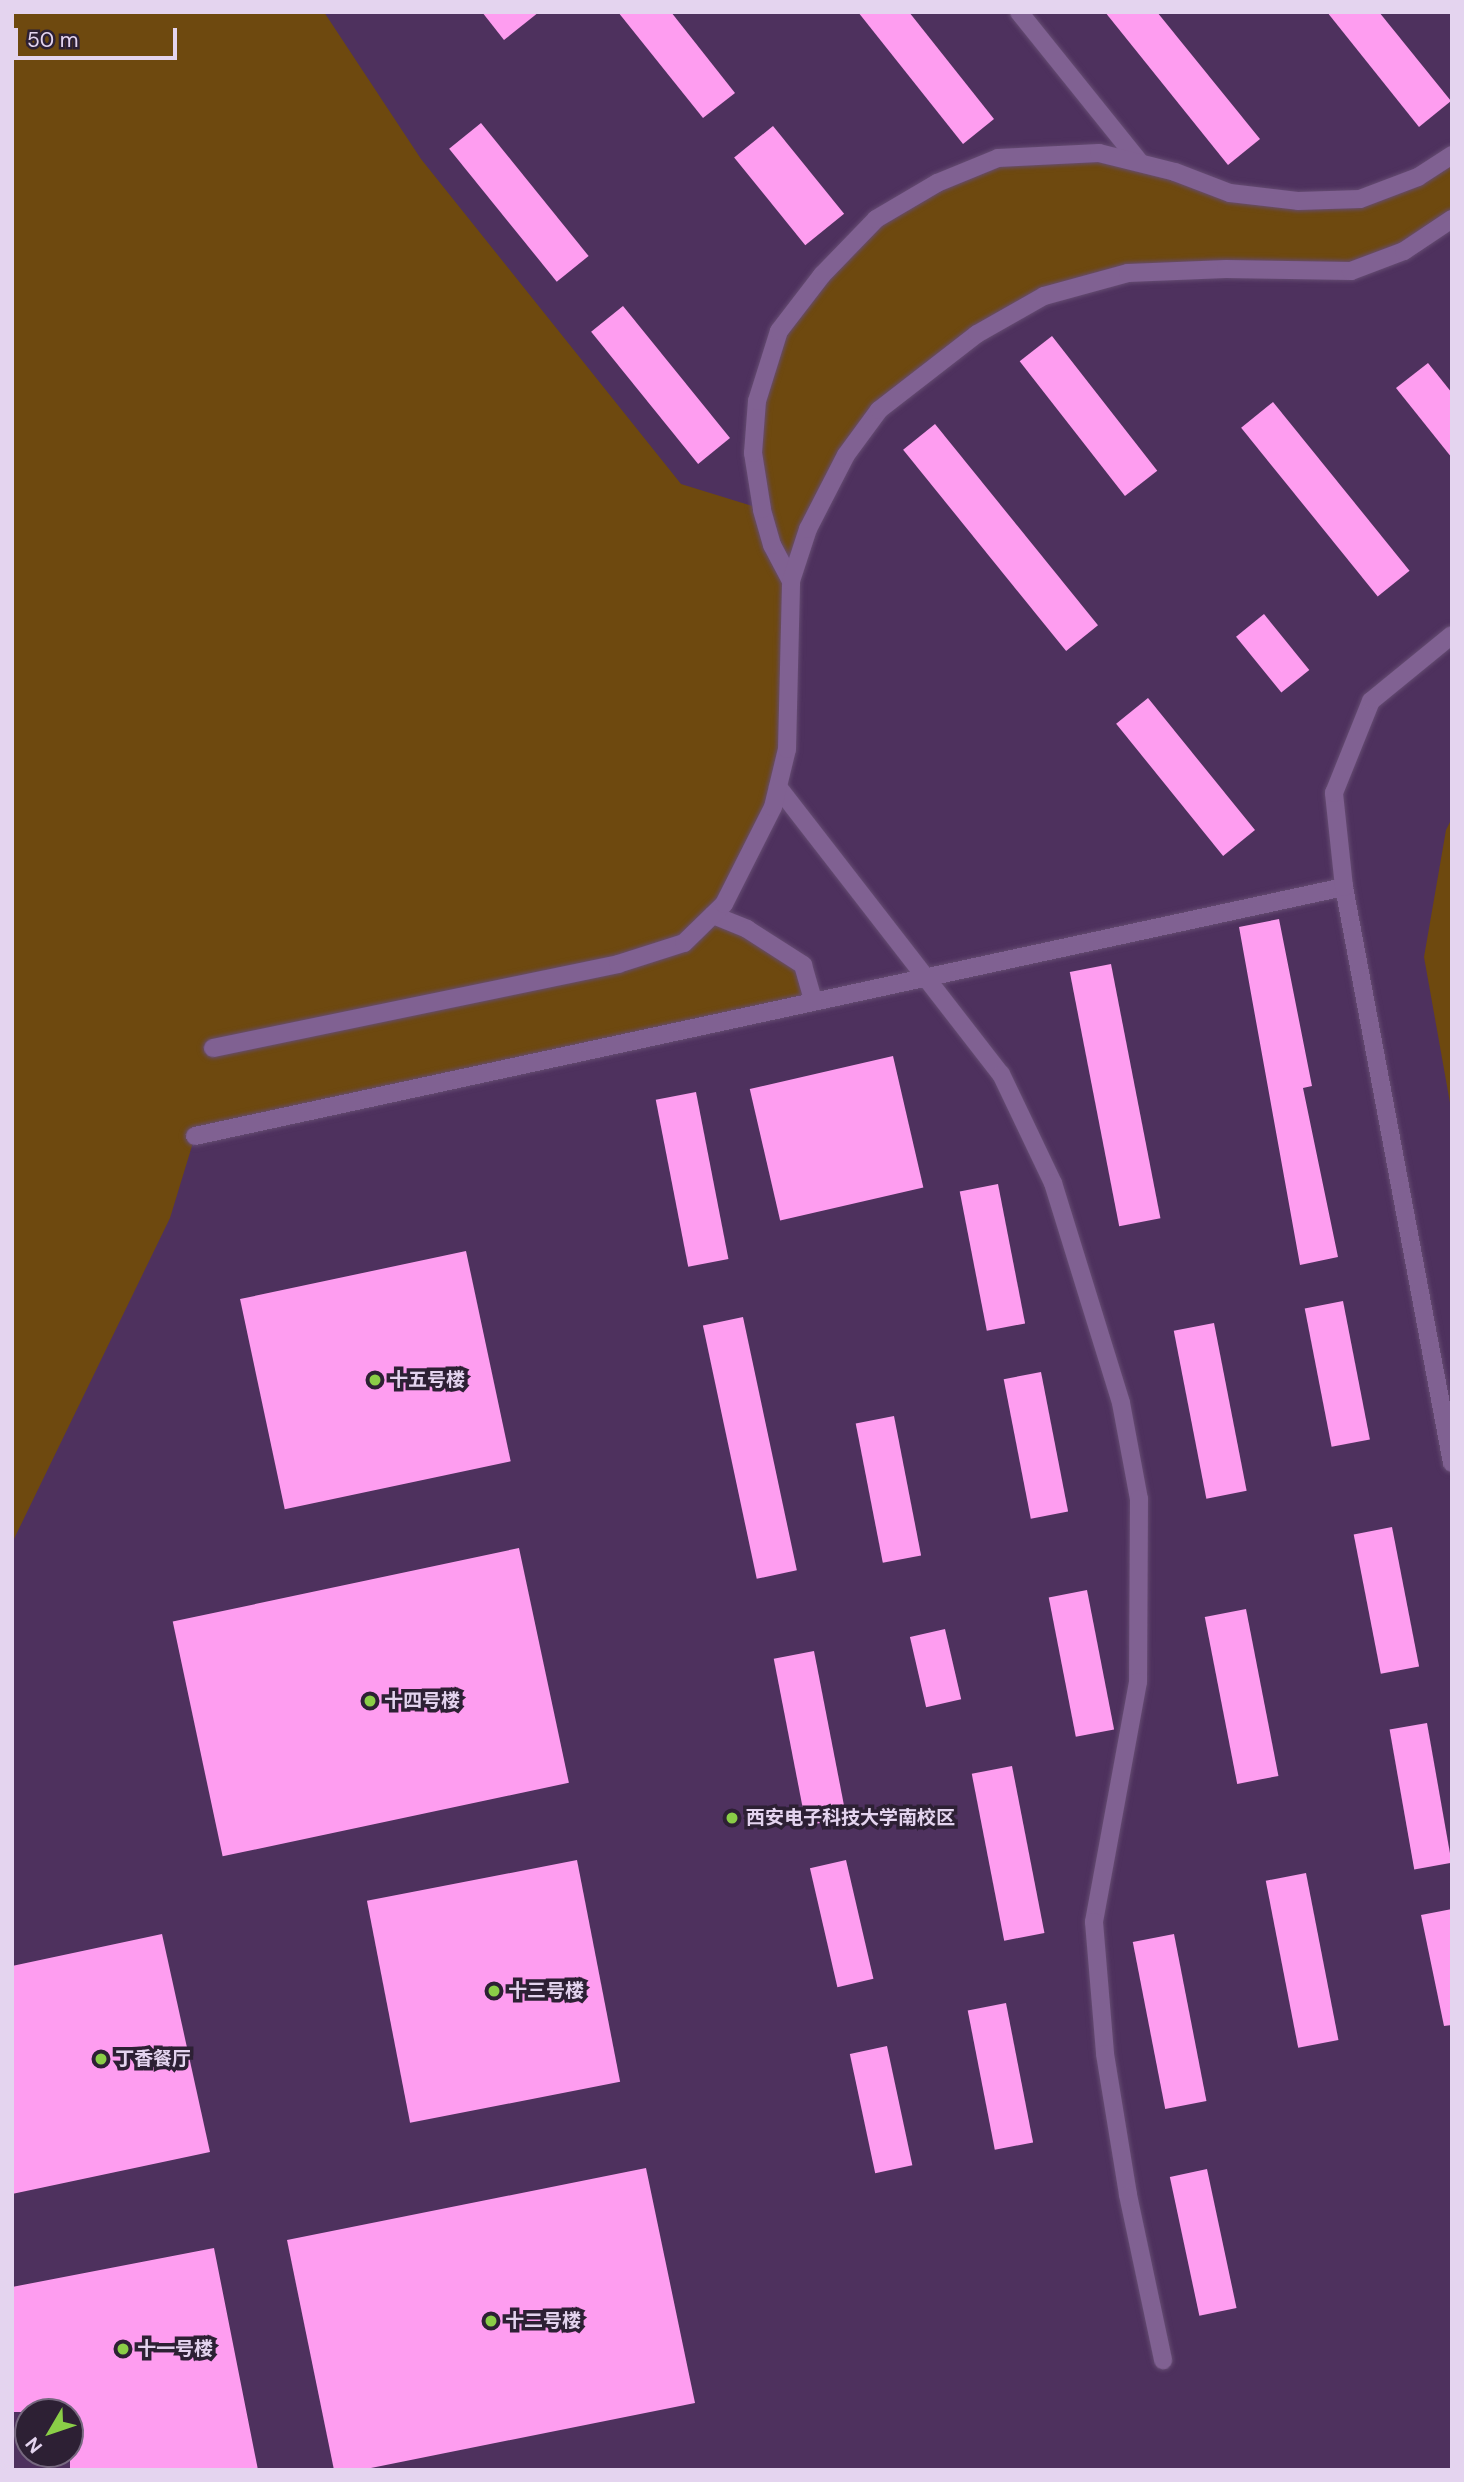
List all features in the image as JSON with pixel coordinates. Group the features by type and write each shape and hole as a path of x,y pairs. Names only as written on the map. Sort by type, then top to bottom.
{"street":[{"path":"1018,12 1139,161"},
{"path":"791,581 772,545 762,509 752,453 757,401 779,331 822,275 876,219 937,183 998,158 1100,153 1139,161 1230,193 1298,201 1360,199 1418,177 1452,155"},
{"path":"214,1048 652,956 684,943 724,904 749,857 778,787 787,749 791,581 808,528 846,455 879,410 977,334 1044,296 1128,273 1351,271 1404,251 1452,219"},
{"path":"1452,635 1370,701 1335,793 1344,887 1452,1464"},
{"path":"778,787 1001,1074 1053,1183 1121,1403 1139,1499 1138,1682 1094,1923 1107,2067 1128,2195 1163,2360"},
{"path":"195,1136 926,975 1344,887"},
{"path":"713,915 747,929 803,965 813,1000"}],"shaded area":[{"path":"12,12 324,12 421,159 681,484 762,509 753,445 779,331 857,238 998,158 1061,153 1230,193 1359,199 1452,155 1452,219 1351,271 1128,273 1044,296 916,379 846,455 791,581 789,651 773,807 714,915 784,952 813,1001 195,1136 170,1218 12,1543"},
{"path":"1452,818 1452,1114 1424,957 1446,830"}],"building":[{"path":"482,12 539,12 504,40"},
{"path":"618,12 671,12 735,93 703,118"},
{"path":"858,12 909,12 994,119 963,144"},
{"path":"1105,12 1157,12 1260,139 1228,165"},
{"path":"1327,12 1379,12 1451,101 1419,127"},
{"path":"481,123 589,256 557,282 449,149"},
{"path":"773,126 844,214 805,245 734,157"},
{"path":"623,306 730,438 698,464 591,332"},
{"path":"1052,336 1157,471 1125,496 1020,361"},
{"path":"1428,363 1452,393 1452,458 1396,388"},
{"path":"1273,402 1410,571 1378,596 1241,428"},
{"path":"935,424 1098,625 1066,651 903,450"},
{"path":"1264,614 1309,670 1281,693 1236,637"},
{"path":"1148,698 1255,830 1223,856 1116,724"},
{"path":"1279,919 1312,1086 1303,1088 1338,1257 1300,1265 1239,927"},
{"path":"1111,964 1160,1218 1119,1226 1070,972"},
{"path":"893,1056 923,1188 780,1221 750,1089"},
{"path":"696,1092 728,1259 688,1267 656,1100"},
{"path":"998,1184 1025,1323 987,1331 960,1191"},
{"name":"十五号楼","path":"466,1251 511,1461 285,1509 240,1299"},
{"path":"1343,1301 1370,1439 1332,1447 1305,1308"},
{"path":"743,1317 797,1570 757,1579 703,1326"},
{"path":"1214,1323 1247,1491 1206,1499 1174,1331"},
{"path":"1041,1372 1068,1511 1031,1519 1004,1379"},
{"path":"894,1416 921,1555 883,1563 856,1423"},
{"path":"1392,1527 1419,1666 1381,1674 1354,1534"},
{"name":"十四号楼","path":"519,1548 569,1783 223,1856 173,1622"},
{"path":"1087,1590 1114,1729 1076,1737 1049,1597"},
{"path":"1246,1609 1278,1776 1237,1784 1205,1617"},
{"path":"945,1629 961,1699 926,1707 910,1637"},
{"path":"814,1651 846,1818 806,1826 774,1659"},
{"path":"1427,1723 1452,1863 1414,1869 1390,1730"},
{"path":"1012,1766 1044,1933 1004,1941 972,1774"},
{"name":"十三号楼","path":"577,1860 620,2082 410,2123 367,1901"},
{"path":"846,1860 873,1979 837,1987 810,1868"},
{"path":"1306,1873 1338,2040 1298,2048 1266,1881"},
{"path":"1452,1909 1452,2025 1444,2026 1421,1915"},
{"name":"丁香餐厅","path":"162,1934 210,2152 12,2194 12,1966"},
{"path":"1174,1934 1206,2101 1165,2109 1133,1942"},
{"path":"1006,2003 1033,2142 995,2150 968,2010"},
{"path":"887,2046 912,2165 875,2173 850,2054"},
{"name":"十二号楼","path":"646,2168 695,2403 361,2470 334,2470 287,2240"},
{"path":"1207,2169 1237,2308 1199,2316 1170,2177"},
{"name":"十一号楼","path":"214,2248 258,2470 70,2470 84,2468 84,2398 14,2398 12,2412 12,2287"}],"place":[{"name":"十五号楼","path":"375,1380"},
{"name":"十四号楼","path":"370,1701"},
{"name":"西安电子科技大学南校区","path":"732,1818"},
{"name":"十三号楼","path":"494,1991"},
{"name":"丁香餐厅","path":"101,2059"},
{"name":"十二号楼","path":"491,2321"},
{"name":"十一号楼","path":"123,2349"}]}
